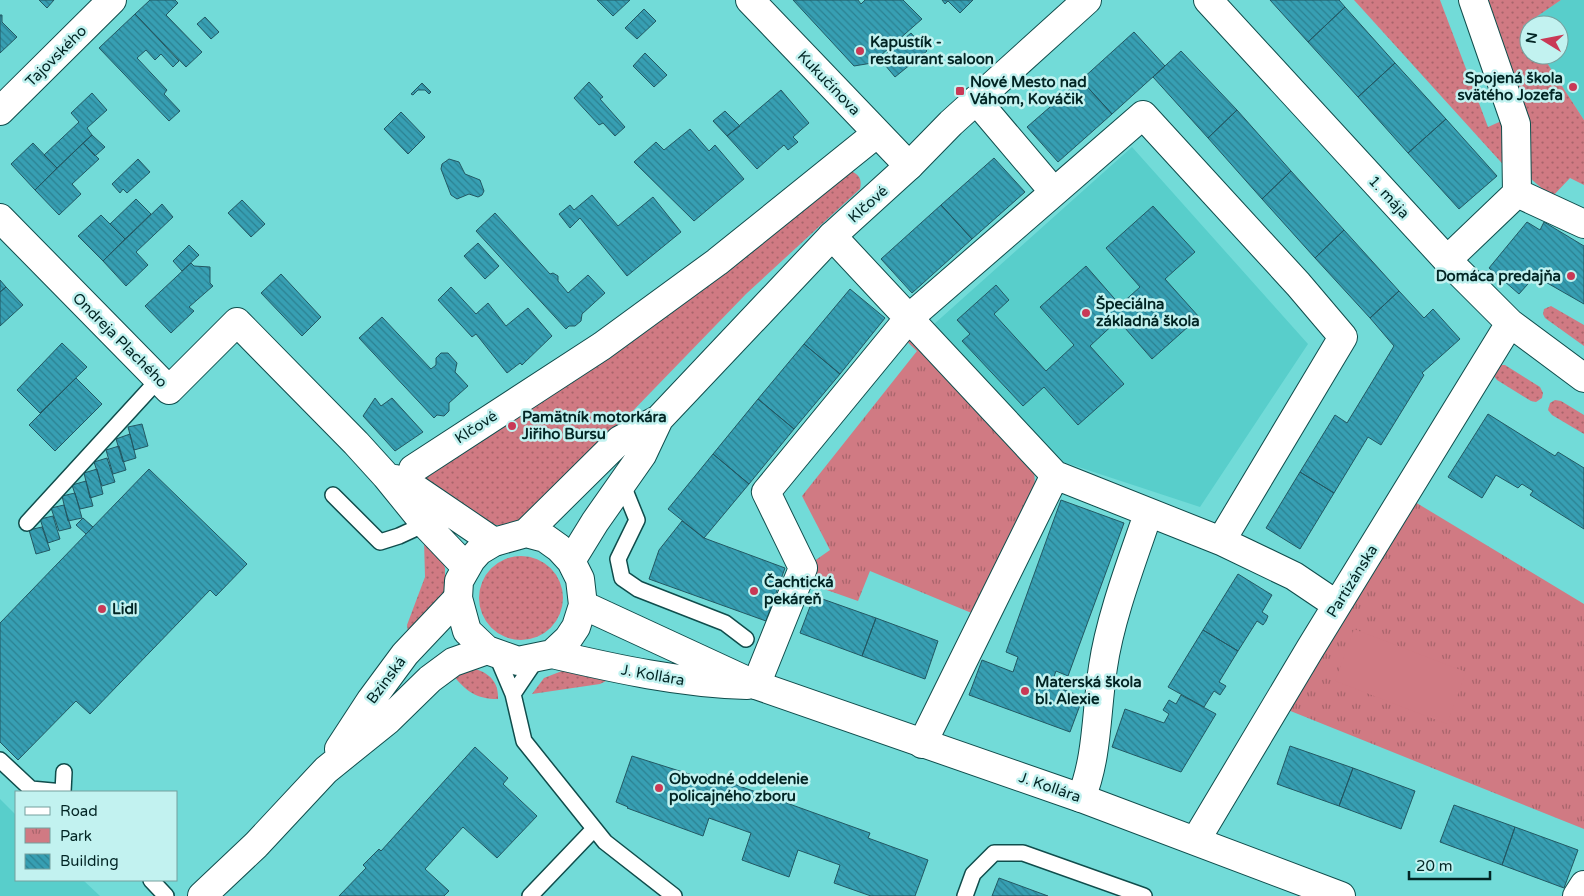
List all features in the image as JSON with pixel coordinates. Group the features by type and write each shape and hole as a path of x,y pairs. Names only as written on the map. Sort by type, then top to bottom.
{"street":[{"name":"Tajovského","path":"0,112 112,0"},
{"name":"Kukučínova","path":"750,0 876,134 909,166"},
{"name":"Klčové","path":"545,655 518,661 492,652 467,630 458,598 459,581 466,567 479,551 494,542 526,533 620,440 659,418 832,236 909,166 976,100 1088,0"},
{"name":"1. mája","path":"1208,0 1447,260 1510,323 1584,378"},
{"path":"1447,260 1517,192 1516,124 1473,0"},
{"path":"976,100 1054,192"},
{"path":"756,685 803,568 766,492 909,318 1143,115 1298,284 1342,337 1221,541"},
{"name":"Klčové","path":"413,469 602,346 716,262 876,134"},
{"path":"1517,192 1584,224"},
{"name":"Ondreja Plachého","path":"0,218 169,390 237,322 386,476 425,524 466,567"},
{"path":"832,236 1055,475 1148,514 1221,541 1294,576 1337,604"},
{"name":"Partizánska","path":"1196,840 1337,604 1510,323"},
{"name":"Klčové","path":"570,561 642,455 659,418"},
{"path":"922,744 1055,475"},
{"name":"Ondreja Plachého","path":"386,476 413,487 494,542"},
{"path":"1080,798 1090,775 1103,665 1125,582 1148,514"},
{"path":"526,533 545,538 559,548 570,561 580,579 583,605 576,627 568,639 545,655"},
{"name":"Bzinská","path":"326,770 371,700 405,654 458,598"},
{"name":"J. Kollára","path":"583,605 756,685 1080,798 1341,896"},
{"name":"Bzinská","path":"202,896 256,844 326,770 388,720 441,670 453,662 492,652"},
{"name":"J. Kollára","path":"545,655 629,672 704,684 756,685"},
{"path":"1577,896 1584,885"}],"lane":[{"path":"27,523 158,380"},
{"path":"622,483 637,520 618,559 622,578 638,589 725,623 746,639"},
{"path":"334,495 380,542 425,524"},
{"path":"492,652 513,694 524,741 606,842 674,896"},
{"path":"513,694 545,655"},
{"path":"0,760 31,789 52,791"},
{"path":"63,791 64,772"},
{"path":"530,896 594,829"},
{"path":"965,896 973,874 994,853 1023,853 1144,896"},
{"path":"152,881 166,896"}],"shaded area":[{"name":"Spojená škola svätého Jozefa","path":"1561,0 1584,0 1584,120 1548,65 1569,65 1569,15 1538,15"},
{"path":"1132,147 1308,344 1200,507 1051,458 933,325"},
{"path":"0,799 15,814 15,881 84,881 100,896 0,896"}],"green space":[{"path":"1354,0 1440,0 1488,127 1506,119 1509,171"},
{"path":"1481,0 1561,0 1539,15 1519,15 1519,65 1548,65 1584,120 1584,185 1570,178 1552,197 1524,173"},
{"path":"851,171 860,178 860,189 746,294 530,517 514,526 481,524 414,477"},
{"path":"1551,306 1584,325 1584,346 1545,318 1543,314 1544,309"},
{"path":"903,338 920,340 1034,466 1035,487 974,614 870,571 858,601 804,582 810,564 830,550 802,496 917,351"},
{"path":"1498,365 1505,365 1540,387 1543,393 1542,398 1536,402 1531,401 1497,380 1493,375"},
{"path":"1555,400 1561,401 1584,415 1584,434 1552,415 1548,410 1550,403"},
{"path":"1415,502 1584,604 1584,829 1283,708"},
{"path":"424,540 440,553 445,568 445,588 439,603 408,632 407,625 425,577"},
{"path":"521,556 537,559 551,568 560,582 563,598 560,614 551,628 537,637 521,640 505,637 491,628 482,614 479,598 482,582 491,568 505,559"},
{"path":"1354,629 1466,672 1447,724 1335,681"},
{"path":"472,668 483,672 491,678 497,687 498,699 484,698 472,693 462,686 453,675"},
{"path":"567,669 607,676 606,681 600,684 532,694 544,678"}],"building":[{"path":"39,0 54,0 47,8"},
{"path":"150,0 175,0 178,3 166,15 202,52 186,67 135,14"},
{"path":"597,0 630,0 613,16"},
{"path":"793,0 858,0 861,4 865,0 903,0 922,19 872,63 854,66"},
{"path":"942,0 973,0 960,13 948,1 945,4"},
{"path":"1270,0 1339,0 1345,7 1308,42"},
{"path":"1345,7 1395,63 1358,97 1308,42"},
{"path":"644,9 656,21 637,39 625,28"},
{"path":"135,14 179,61 173,67 161,54 155,60 146,50 137,58 167,90 164,94 180,111 169,121 99,48"},
{"path":"0,15 2,15 2,22 17,37 0,53"},
{"path":"205,17 219,32 211,39 197,24"},
{"path":"1134,32 1165,66 1112,114 1081,80"},
{"path":"911,33 927,51 895,77 880,59"},
{"path":"1181,51 1237,110 1208,138 1153,77"},
{"path":"645,53 667,75 654,87 633,66"},
{"path":"1395,63 1446,119 1408,153 1358,97"},
{"path":"1081,80 1112,114 1058,162 1027,127"},
{"path":"589,82 603,97 600,99 625,127 615,136 603,123 599,125 574,98"},
{"path":"422,83 431,92 429,94 425,90 418,90 413,95 411,94"},
{"path":"781,90 809,123 793,137 798,142 788,150 784,145 757,169 727,136"},
{"path":"92,93 107,110 87,128 92,135 57,168 44,155 79,122 71,113"},
{"path":"1237,110 1291,171 1262,199 1208,138"},
{"path":"725,111 740,126 727,136 713,121"},
{"path":"401,112 425,137 408,154 384,129"},
{"path":"1446,119 1497,176 1459,209 1408,153"},
{"path":"690,129 709,151 715,145 744,179 694,221 634,162 656,142 664,150"},
{"path":"92,135 105,147 95,156 83,143"},
{"path":"33,143 57,168 35,190 11,164"},
{"path":"83,143 99,159 72,184 81,194 59,215 35,190"},
{"path":"994,158 1025,192 972,239 941,205"},
{"path":"138,159 150,172 127,193 123,189 120,193 112,184"},
{"path":"449,159 459,162 465,174 480,180 484,191 482,195 478,197 469,194 457,199 451,195 441,169 442,164"},
{"path":"1291,171 1344,230 1315,258 1262,199"},
{"path":"592,195 618,226 653,197 681,232 627,276 580,218 570,228 559,214 570,205 574,210"},
{"path":"136,199 151,214 125,239 110,224"},
{"path":"242,200 265,224 251,237 228,213"},
{"path":"162,204 173,217 136,252 148,265 126,286 103,261"},
{"path":"941,205 972,239 912,293 881,259"},
{"path":"1153,206 1195,252 1165,279 1199,317 1152,359 1118,320 1090,346 1124,384 1078,425 1044,387 1023,406 962,341 970,334 957,320 996,285 1009,300 994,314 1046,371 1074,345 1040,307 1086,266 1120,305 1140,287 1106,248"},
{"path":"495,213 550,274 553,273 558,276 558,281 568,293 588,275 605,293 582,314 581,321 575,326 569,326 566,329 476,231"},
{"path":"101,215 125,239 103,261 78,236"},
{"path":"1527,222 1540,230 1544,222 1584,246 1584,304 1535,276 1519,294 1489,268"},
{"path":"1344,230 1399,291 1370,318 1315,258"},
{"path":"478,243 499,266 485,279 464,256"},
{"path":"189,245 199,255 182,271 173,261"},
{"path":"191,263 194,266 210,267 210,283 213,286 189,307 194,311 171,333 145,306"},
{"path":"281,274 321,317 302,336 261,293"},
{"path":"0,280 6,287 0,292"},
{"path":"6,287 23,305 0,326 0,292"},
{"path":"451,287 476,314 488,303 506,326 528,308 552,336 522,365 520,363 507,373 476,334 472,337 438,300"},
{"path":"850,289 885,318 840,374 804,344"},
{"path":"1399,291 1424,318 1433,309 1460,339 1422,373 1424,375 1381,445 1368,437 1334,493 1300,472 1335,415 1347,423 1394,346 1370,318"},
{"path":"382,317 431,369 436,365 436,358 441,353 448,353 457,363 455,372 468,386 449,403 449,411 444,416 437,415 434,418 359,338"},
{"path":"62,343 87,367 40,413 17,390"},
{"path":"804,344 840,374 794,429 758,399"},
{"path":"76,378 102,404 55,451 29,425"},
{"path":"375,398 381,406 392,398 423,432 395,451 363,416"},
{"path":"758,399 794,429 749,484 713,454"},
{"path":"1488,414 1555,456 1558,452 1584,468 1584,529 1530,495 1533,491 1522,484 1518,488 1496,475 1482,498 1448,477"},
{"path":"142,424 148,446 134,450 128,427"},
{"path":"130,434 136,458 123,462 116,439"},
{"path":"119,446 126,470 113,474 106,450"},
{"path":"713,454 749,484 704,538 668,509"},
{"path":"107,458 115,482 102,486 94,462"},
{"path":"97,469 103,494 90,498 84,473"},
{"name":"Lidl","path":"149,469 247,564 216,596 210,590 90,714 76,701 18,760 0,742 0,623"},
{"path":"1300,472 1334,493 1300,549 1266,528"},
{"path":"86,481 93,506 80,509 72,485"},
{"path":"75,493 82,518 68,521 62,496"},
{"path":"1061,500 1124,523 1068,676 1056,671 1051,685 1083,697 1070,732 969,695 982,660 1013,672 1018,657 1006,652"},
{"path":"64,505 71,528 59,531 51,508"},
{"path":"53,516 60,539 48,543 40,519"},
{"path":"83,518 93,527 86,534 76,525"},
{"path":"682,521 704,538 785,568 766,621 649,579 659,550"},
{"path":"42,527 50,550 36,554 29,530"},
{"path":"1238,574 1272,595 1262,612 1268,616 1266,621 1263,625 1257,621 1238,651 1203,630"},
{"path":"814,596 876,618 862,656 800,633"},
{"path":"876,618 938,641 925,679 862,656"},
{"path":"1203,630 1238,651 1219,682 1226,686 1220,695 1214,691 1204,707 1168,687"},
{"path":"1181,695 1216,714 1181,772 1112,747 1125,709 1164,723 1169,714 1163,710 1169,700 1176,704"},
{"path":"1290,746 1353,768 1339,806 1277,784"},
{"path":"475,747 508,778 503,784 537,816 497,858 463,827 425,869 449,891 444,896 339,896 366,868 363,865 379,849 381,851"},
{"path":"632,756 705,779 706,774 870,833 868,838 928,860 915,896 871,896 834,883 840,865 798,850 789,877 742,860 751,833 709,818 703,836 627,808 616,802"},
{"path":"1353,768 1415,791 1401,829 1339,806"},
{"path":"1454,805 1515,827 1502,865 1440,842"},
{"path":"1515,827 1578,850 1564,888 1502,865"},
{"path":"999,878 1048,896 992,896"}],"place":[{"name":"Kapustík - restaurant saloon","path":"860,51"},
{"name":"Spojená škola svätého Jozefa","path":"1573,87"},
{"name":"Nové Mesto nad Váhom, Kováčik","path":"960,91"},
{"name":"Domáca predajňa","path":"1571,276"},
{"name":"Špeciálna základná škola","path":"1086,313"},
{"name":"Pamätník motorkára Jiřiho Bursu","path":"512,426"},
{"name":"Čachtická pekáreň","path":"754,591"},
{"name":"Lidl","path":"102,609"},
{"name":"Materská škola bl. Alexie","path":"1025,691"},
{"name":"Obvodné oddelenie policajného zboru","path":"659,788"}]}
